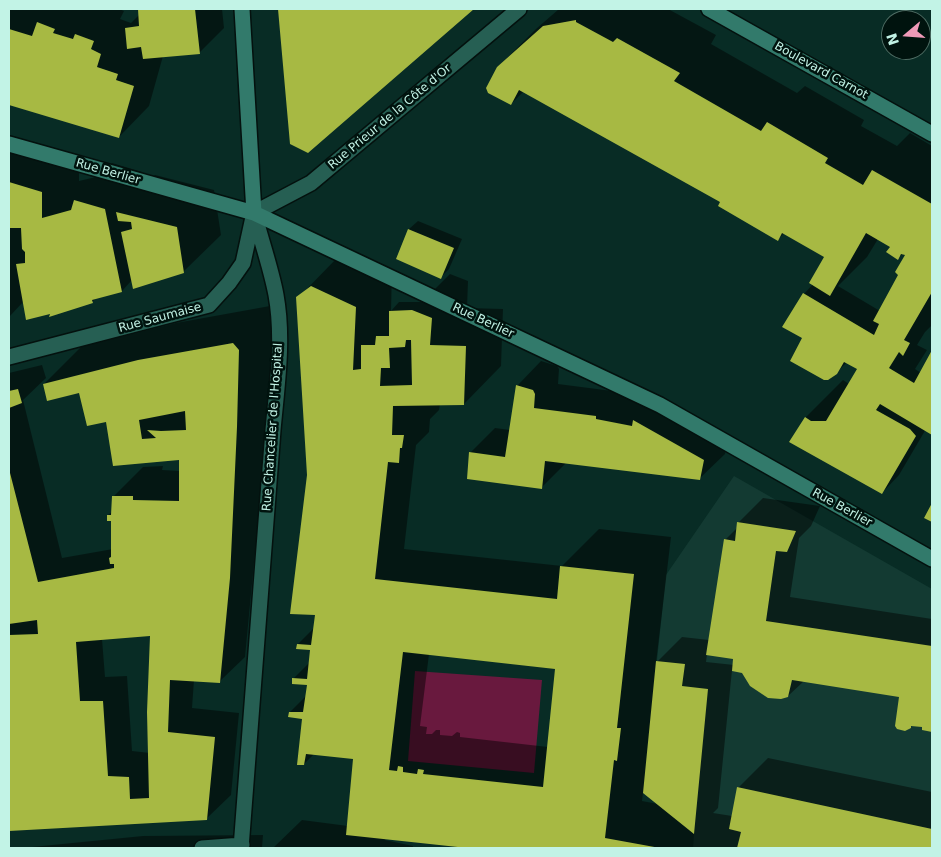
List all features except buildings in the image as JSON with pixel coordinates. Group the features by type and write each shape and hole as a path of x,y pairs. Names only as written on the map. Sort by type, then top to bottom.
{"street":[{"name":"Rue Chancelier de l'Hospital","path":"241,847 278,368 279,328 276,295 254,213 242,9"},
{"name":"Rue Prieur de la Côte d'Or","path":"254,213 311,183 519,9"},
{"name":"Boulevard Carnot","path":"710,9 932,134"},
{"name":"Rue Berlier","path":"9,144 254,213 660,404 932,559"},
{"name":"Rue Saumaise","path":"9,357 209,305 229,283 243,263 254,213"},
{"path":"202,848 241,847"}],"shaded area":[{"path":"734,476 932,589 932,848 693,848 694,834 643,793 666,575"},
{"path":"415,671 542,680 534,773 408,761"}]}
